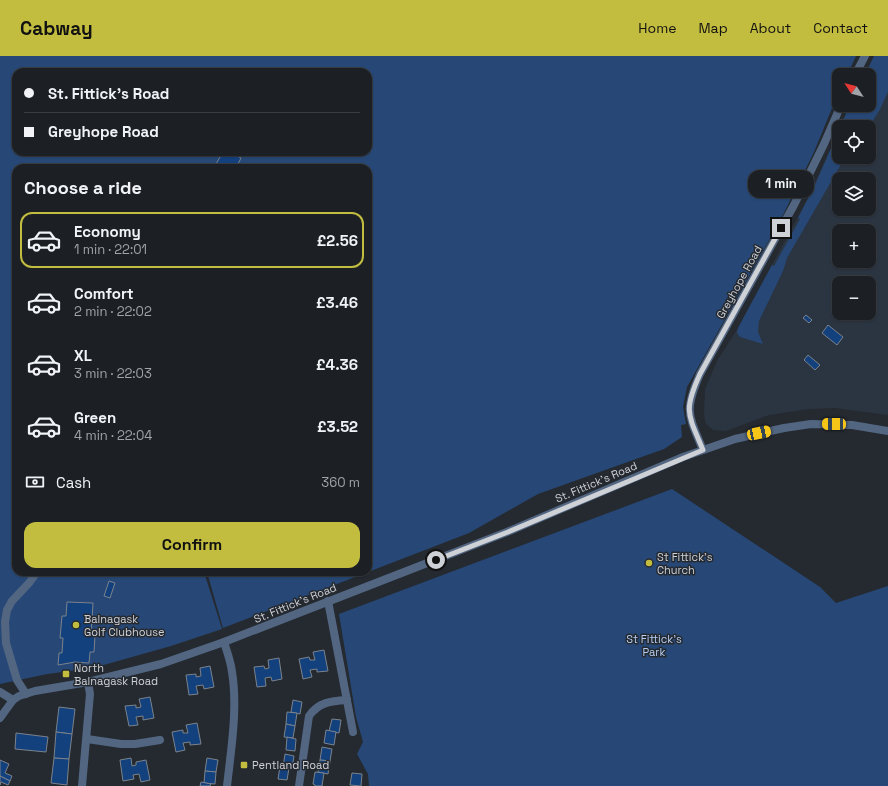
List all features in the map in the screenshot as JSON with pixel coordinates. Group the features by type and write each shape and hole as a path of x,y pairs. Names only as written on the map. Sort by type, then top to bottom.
{"street":[{"path":"858,68 864,56"},
{"name":"Greyhope Road","path":"703,450 690,418 689,408 692,393 700,374 794,205 838,112"},
{"name":"St. Fittick's Road","path":"13,700 26,694 88,682 161,664 224,642 508,532 703,450 735,439 805,424 852,425 888,431"},
{"path":"26,694 17,680 6,643 5,622 7,610 12,601 30,583 34,576"},
{"path":"328,602 353,732"},
{"path":"224,642 232,671 234,691 233,734 227,786"},
{"path":"82,786 90,694 88,682"},
{"path":"0,692 13,700 0,718"},
{"path":"299,786 309,716 321,704 347,700"},
{"path":"86,739 121,744 135,744 160,740"}],"shaded area":[{"path":"874,56 888,56 888,415 835,408 809,409 769,415 726,431 713,430 706,424 704,416 705,389 717,361 738,328 807,200 832,145 832,164 876,164 876,120 843,120 847,112 876,112 876,68 868,68"}],"green space":[{"path":"0,56 856,56 850,68 832,68 832,108 814,152 782,217 687,387 683,407 686,424 681,425 682,437 664,449 538,494 469,533 372,570 372,164 12,164 12,576 205,576 222,629 171,646 93,668 47,674 0,684"},
{"path":"874,56 888,56 888,92 880,109 873,120 843,120 847,112 876,112 876,68 868,68"},
{"path":"832,146 832,164 841,164 837,172 832,172 832,180 787,258 783,271 759,321 758,332 763,344 740,337 737,333 738,328 772,265 774,266 800,219 798,218 814,187"},
{"name":"St Fittick's Park","path":"672,489 820,587 836,603 888,586 888,786 369,786 368,774 357,754 363,742 356,717 339,614"},
{"path":"208,576 358,576 223,628"}],"building":[{"path":"221,156 237,156 241,158 238,164 216,164"},
{"path":"806,315 812,320 809,323 803,318"},
{"path":"828,325 843,337 837,345 822,333"},
{"path":"808,355 820,365 815,370 804,360"},
{"path":"109,581 115,583 110,598 104,596"},
{"name":"Balnagask Golf Clubhouse","path":"67,602 93,603 91,634 95,635 94,652 90,652 89,663 75,662 58,665 59,653 62,653 63,638 60,638 62,616 66,616"},
{"path":"324,650 328,671 317,672 317,669 310,670 312,677 303,679 299,659 309,657 310,660 315,660 313,652"},
{"path":"279,658 282,679 272,681 271,677 265,678 266,686 257,687 254,667 264,666 265,669 269,668 268,660"},
{"path":"210,666 214,687 204,689 203,685 196,686 198,694 189,695 186,675 196,674 196,677 201,676 200,668"},
{"path":"150,697 154,718 143,720 143,716 136,717 138,725 129,726 125,706 136,705 136,708 141,707 139,699"},
{"path":"293,700 302,702 300,714 291,712"},
{"path":"59,707 75,709 72,734 56,732"},
{"path":"287,712 297,713 295,726 286,724"},
{"path":"332,719 341,720 339,733 329,731"},
{"path":"197,723 201,744 190,745 190,742 183,743 185,750 176,752 172,732 183,730 183,733 188,733 186,725"},
{"path":"286,724 295,726 293,738 284,737"},
{"path":"326,730 336,732 334,745 324,743"},
{"path":"56,732 72,734 69,759 54,758"},
{"path":"16,733 48,737 46,752 15,749"},
{"path":"287,737 296,739 295,751 286,750"},
{"path":"322,747 332,749 330,761 320,760"},
{"path":"285,754 294,756 292,768 283,767"},
{"path":"54,758 69,759 67,785 51,783"},
{"path":"131,758 132,766 136,765 136,762 146,760 150,780 141,782 139,774 133,775 134,779 123,781 120,760"},
{"path":"207,758 218,760 216,772 205,771"},
{"path":"0,760 9,764 5,773 12,776 10,781 0,776"},
{"path":"320,760 330,761 328,774 318,772"},
{"path":"280,766 289,768 287,780 278,779"},
{"path":"205,771 216,772 215,784 204,783"},
{"path":"315,772 324,773 322,786 315,786 313,784"},
{"path":"352,773 362,774 361,786 350,785"},
{"path":"0,776 10,781 8,785 1,782 0,785"},
{"path":"201,782 211,784 210,786 200,786"}],"place":[{"name":"St Fittick's Church","path":"649,563"},
{"name":"Balnagask Golf Clubhouse","path":"76,625"},
{"name":"North Balnagask Road","path":"66,674"},
{"name":"Pentland Road","path":"244,765"}],"route":[{"path":"436,560 508,532 671,462 703,450 690,418 690,397 700,374 781,228"}]}
